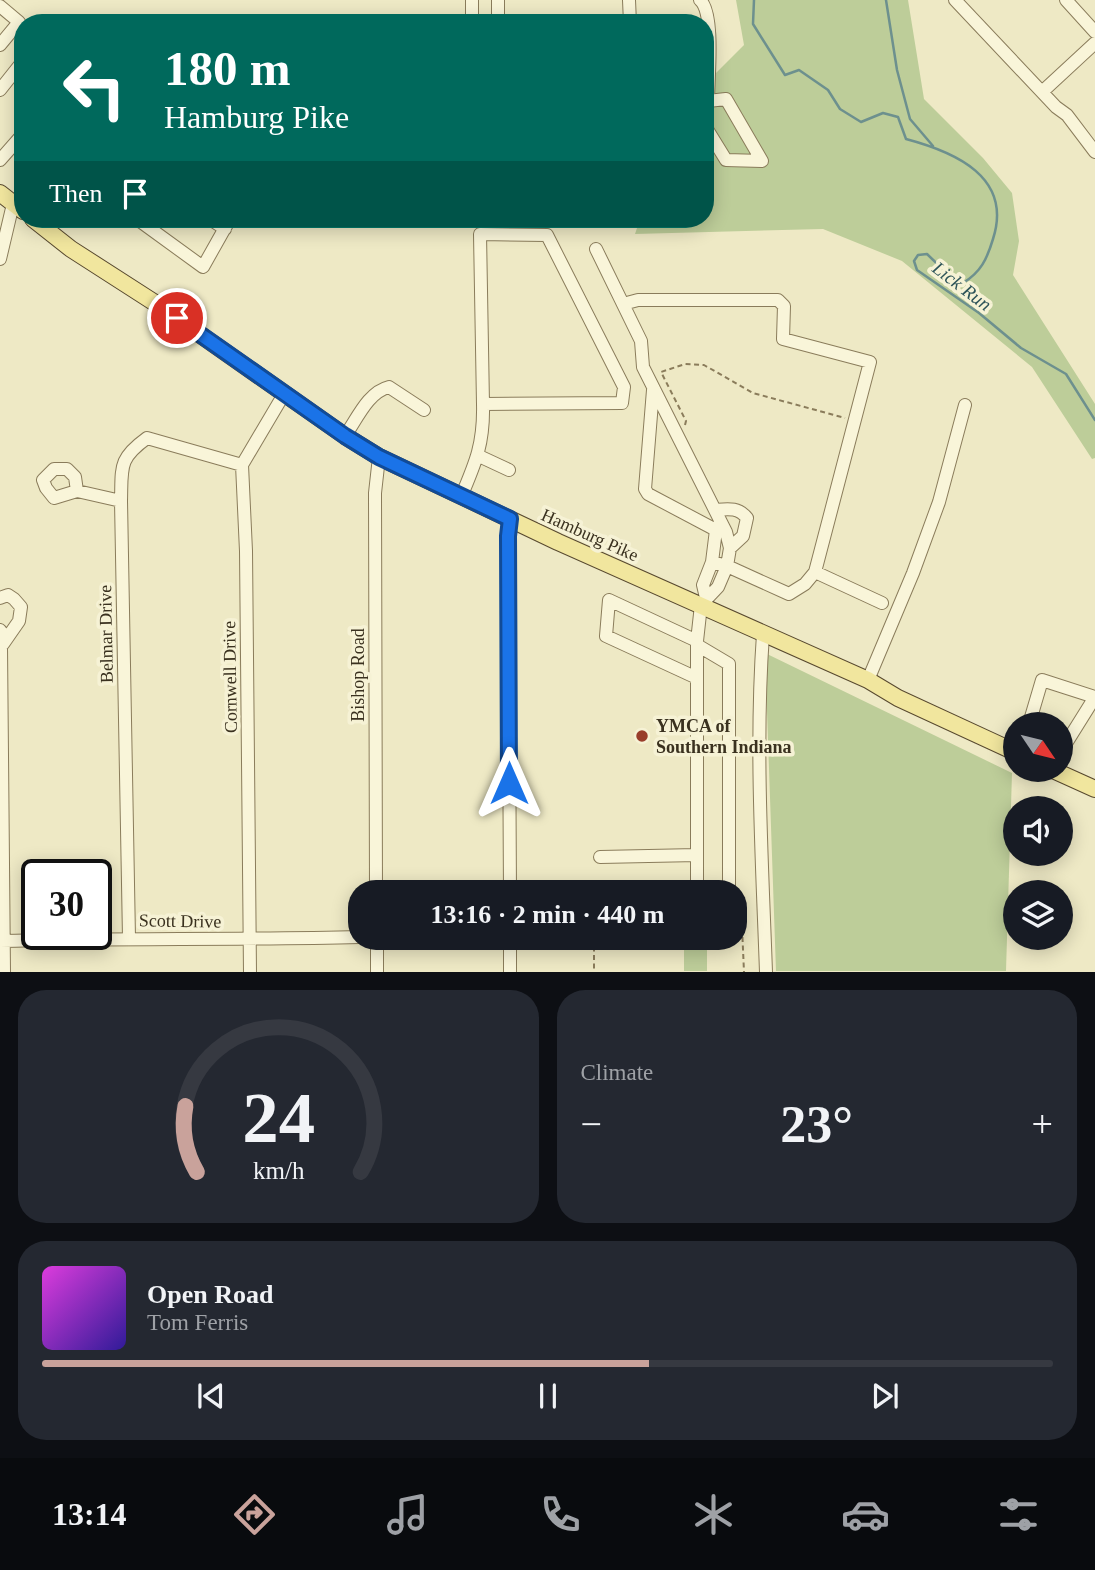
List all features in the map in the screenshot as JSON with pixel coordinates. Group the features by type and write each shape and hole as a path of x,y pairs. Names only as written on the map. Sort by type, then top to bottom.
{"main road":[{"name":"Hamburg Pike","path":"44,228 71,249 156,303 284,394 379,457 510,519 703,602 763,634 867,680 898,698 1003,746"},
{"path":"1073,779 1095,789"}],"street":[{"path":"955,0 1067,115 1095,152"},
{"path":"1066,0 1095,32"},
{"path":"0,6 14,18"},
{"path":"0,45 14,28"},
{"path":"1042,92 1095,43"},
{"path":"0,90 14,72"},
{"path":"714,104 726,99 762,162 726,160 714,141"},
{"path":"0,160 14,144"},
{"path":"0,259 12,203"},
{"path":"149,228 203,267 225,228"},
{"path":"461,497 476,462 483,404 480,234 547,235 624,387 622,403 483,404"},
{"path":"596,249 641,341 643,367 715,510 718,526 712,562 703,585 697,643 696,880"},
{"path":"623,304 638,300 778,300 784,306 783,339 870,362 815,572 805,584 789,594 712,562"},
{"path":"345,436 374,393 383,388 389,387 424,410"},
{"path":"653,388 645,489 648,494 718,526 726,532 730,548 727,566 718,587 703,602"},
{"path":"242,465 284,394"},
{"path":"867,680 913,573 939,502 965,405"},
{"name":"Belmar Drive","path":"129,938 122,466 129,452 147,438 242,465"},
{"name":"Bishop Road","path":"376,880 374,493 379,457"},
{"path":"476,462 488,471 493,463 509,470"},
{"name":"Cornwell Drive","path":"242,465 246,539 250,971"},
{"path":"77,491 121,501"},
{"path":"715,510 734,508 747,518 743,536 730,548"},
{"path":"510,519 510,880"},
{"path":"815,572 882,603"},
{"path":"0,598 8,595 21,607 19,621 15,623 1,647"},
{"path":"697,678 606,636 609,600 697,643 729,664 729,880"},
{"path":"0,630 3,634 4,971"},
{"path":"763,634 760,680 761,805 766,971"},
{"path":"1033,712 1042,680 1095,697 1073,732"},
{"path":"600,857 697,855"},
{"name":"Scott Drive","path":"2,941 348,937"},
{"path":"377,950 377,971"},
{"path":"510,950 510,971"}],"path":[{"path":"674,430 686,421 661,372 690,364 712,368 753,393 854,421"},
{"path":"594,950 594,971"},
{"path":"743,950 744,971"}],"green space":[{"path":"736,0 908,0 924,99 983,158 1012,193 1019,241 1013,275 1095,404 1095,458 1092,459 1032,367 902,261 823,229 635,234 637,228 714,228 714,75 744,45"},
{"path":"765,653 1003,769 1003,782 1012,782 1011,796 1003,796 1003,866 1009,866 1009,880 1003,880 1003,950 1007,950 1006,971 776,971"},
{"path":"684,950 707,950 707,971 684,971"}],"waterway":[{"name":"Lick Run","path":"754,0 753,24 785,75 799,70 828,90 840,109 861,122 883,113 898,117 906,139 925,144 960,160 987,184 995,199 997,217 991,246 979,270 963,283 954,280 927,254 918,255 914,261 917,270 979,313 1021,348 1066,374 1095,420"},
{"path":"886,0 897,70 910,119 933,146"}],"place":[{"name":"YMCA of Southern Indiana","path":"642,736"}],"route":[{"path":"177,318 379,457 510,519 509,783"}]}
